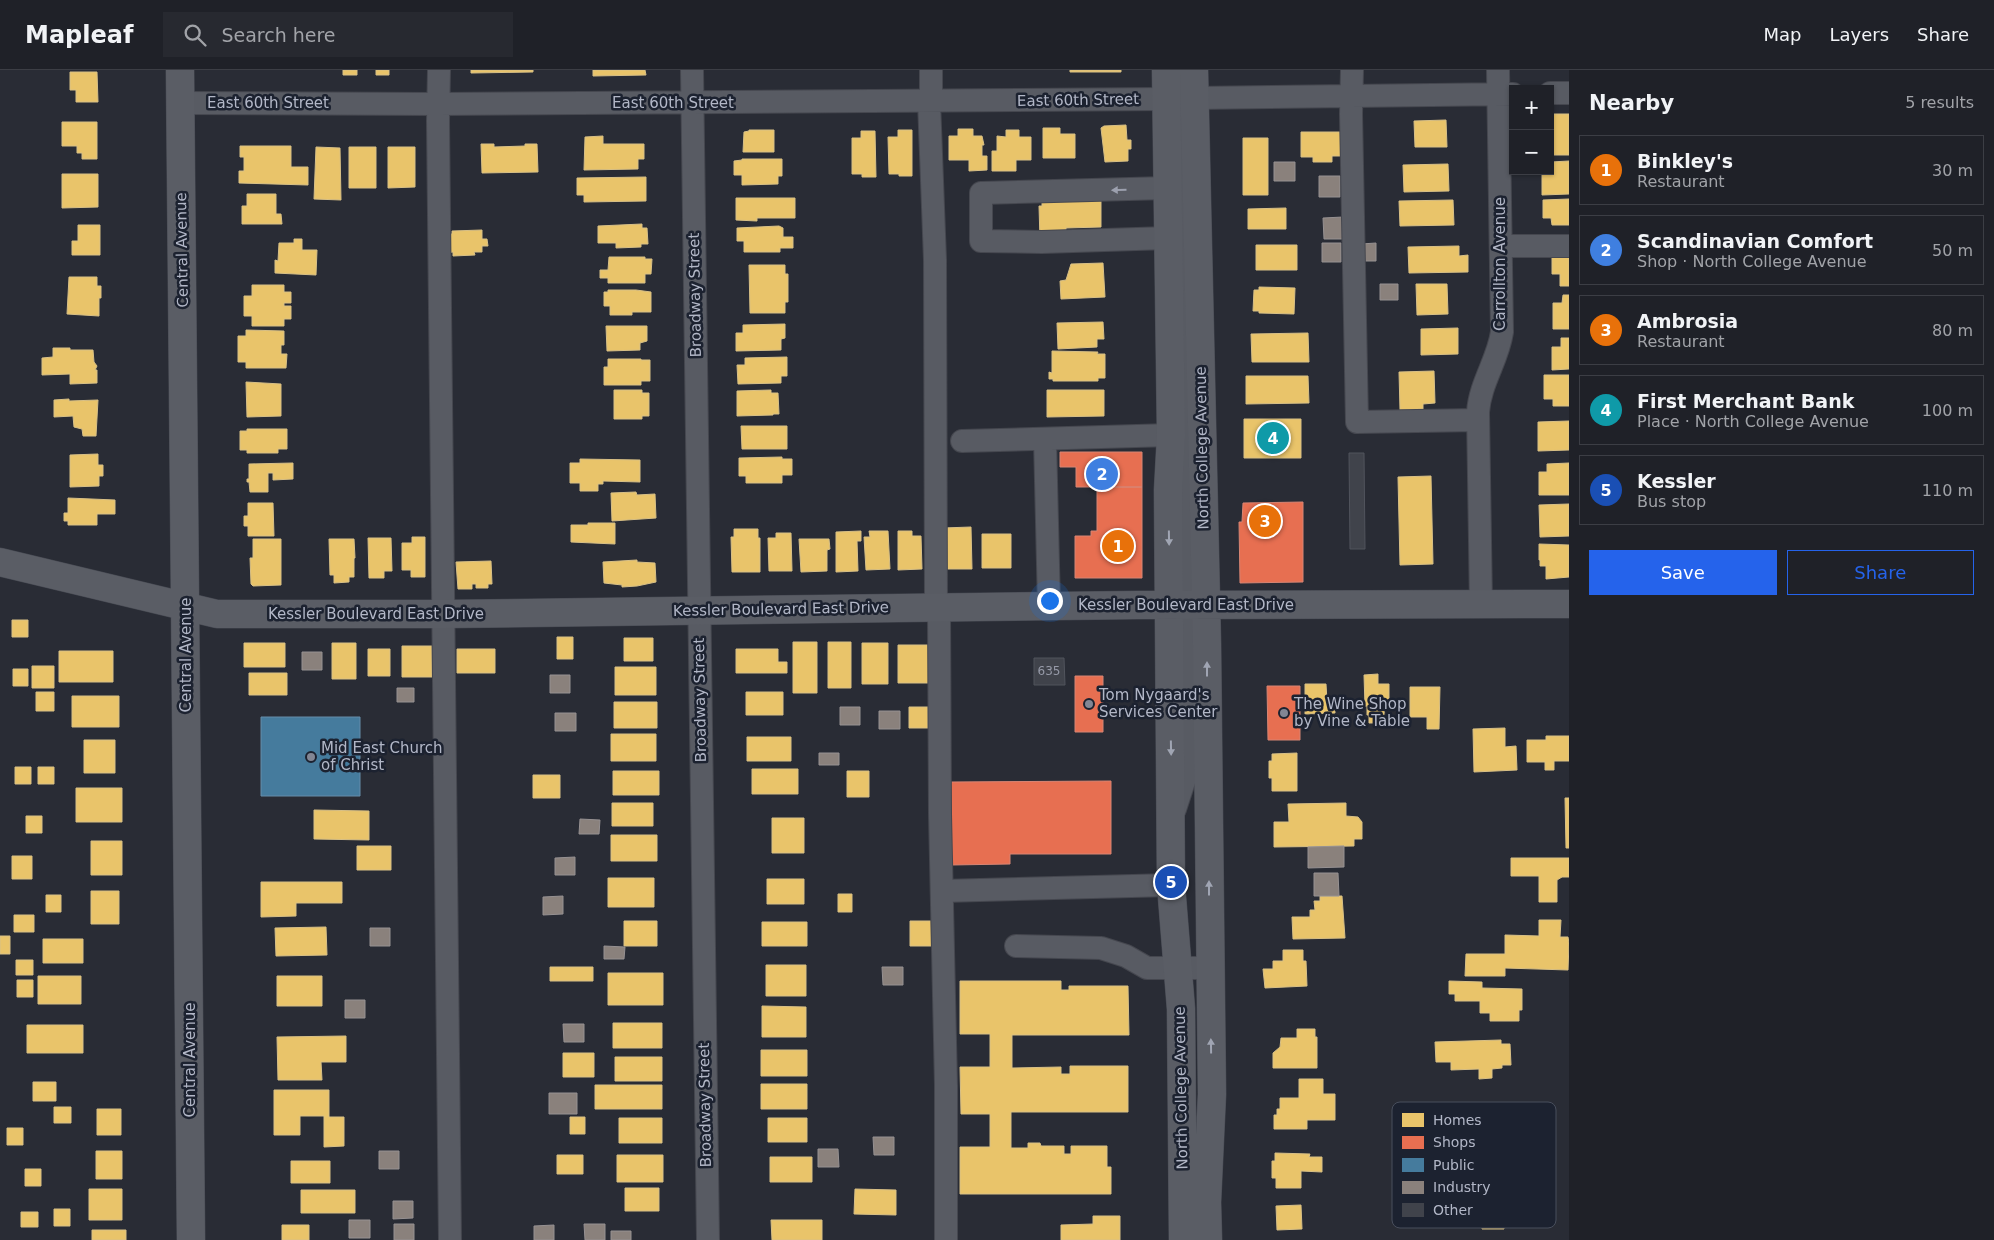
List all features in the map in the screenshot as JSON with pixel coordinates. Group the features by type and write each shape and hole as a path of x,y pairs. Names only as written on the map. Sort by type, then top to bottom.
{"main road":[{"name":"Central Avenue","path":"180,70 192,1240"},
{"name":"North College Avenue","path":"1166,70 1171,435 1168,490 1188,605 1209,825 1210,936 1193,969 1181,1009 1183,1240"},
{"name":"North College Avenue","path":"1194,70 1188,605 1171,824 1171,885 1174,936 1193,969 1212,1094 1207,1202 1208,1240"},
{"name":"Kessler Boulevard East Drive","path":"0,562 207,613 225,615 1049,606 1569,604"}],"street":[{"path":"439,70 450,1240"},
{"name":"Broadway Street","path":"692,70 708,1240"},
{"path":"931,70 946,1086 946,1240"},
{"name":"North College Avenue","path":"1180,70 1189,766 1209,825"},
{"path":"1352,70 1350,114 1357,422 1477,420"},
{"name":"Carrollton Avenue","path":"1481,605 1477,420 1479,397 1498,351 1502,332 1501,246 1506,94 1498,70"},
{"path":"1554,93 1569,93"},
{"path":"1195,98 1506,94"},
{"name":"East 60th Street","path":"181,103 438,112 692,103 1166,99"},
{"path":"1167,188 981,193 981,241 1042,242 1168,238"},
{"path":"1501,246 1569,246"},
{"path":"962,441 1171,435"},
{"path":"1045,439 1049,606"},
{"name":"North College Avenue","path":"1171,824 1189,766"},
{"path":"942,891 1171,885"},
{"path":"1016,946 1102,948 1126,956 1147,968 1193,969"},
{"name":"North College Avenue","path":"1193,969 1196,1240"}],"building: Homes":[{"path":"343,70 357,70 357,75 343,75"},
{"path":"376,70 389,70 389,75 376,75"},
{"path":"471,70 533,70 533,72 471,73"},
{"path":"593,70 645,70 646,75 593,76"},
{"path":"1070,70 1121,70 1121,72 1070,72"},
{"path":"70,72 97,72 98,102 76,102 76,90 70,90"},
{"path":"1554,114 1569,114 1569,155 1554,155"},
{"path":"1446,120 1447,147 1415,147 1414,121"},
{"path":"62,122 97,122 97,159 82,159 82,153 77,153 77,146 62,146"},
{"path":"1126,125 1127,140 1131,140 1131,149 1128,149 1128,161 1105,162 1101,128 1104,126"},
{"path":"1043,128 1060,128 1060,134 1075,134 1075,158 1043,158"},
{"path":"958,129 973,129 973,136 982,136 984,145 982,145 982,156 987,156 987,170 969,171 969,160 949,160 949,136 958,136"},
{"path":"749,130 774,130 774,152 743,152 744,132"},
{"path":"898,130 912,130 912,176 889,174 888,137 898,137"},
{"path":"1006,130 1019,130 1019,137 1031,137 1031,160 1016,160 1016,171 992,171 992,151 997,151 997,136 1006,137"},
{"path":"861,131 875,131 876,177 862,177 862,174 852,174 852,138 861,138"},
{"path":"1301,132 1344,132 1344,156 1332,156 1332,162 1313,162 1313,157 1301,157"},
{"path":"603,136 603,144 644,144 644,159 638,159 638,169 584,170 585,137"},
{"path":"1243,138 1268,138 1268,195 1243,195"},
{"path":"481,144 494,144 494,147 537,144 538,172 482,173"},
{"path":"240,146 291,146 291,167 308,167 308,185 239,183 239,171 244,171 244,157 240,157"},
{"path":"316,147 340,148 341,200 314,199"},
{"path":"349,147 376,147 376,188 349,188"},
{"path":"388,147 415,147 415,187 388,188"},
{"path":"742,159 782,159 782,176 778,176 778,184 742,185 742,175 734,175 734,161"},
{"path":"1569,161 1569,194 1542,195 1542,175 1554,175 1554,162"},
{"path":"1448,164 1449,191 1404,192 1403,165"},
{"path":"62,174 98,174 98,207 62,208"},
{"path":"646,177 646,201 584,202 584,195 577,195 577,178"},
{"path":"247,194 276,194 276,214 281,214 282,224 242,224 242,206 247,206"},
{"path":"736,198 795,198 795,218 757,218 757,221 736,220"},
{"path":"1101,199 1101,227 1066,228 1066,239 1040,240 1039,206 1042,206 1042,200"},
{"path":"1569,199 1569,225 1552,225 1551,218 1543,218 1543,200"},
{"path":"1453,200 1454,225 1400,226 1399,201"},
{"path":"1286,208 1286,229 1248,229 1248,209"},
{"path":"642,224 642,228 647,228 648,244 641,244 641,247 616,248 616,243 598,243 598,226"},
{"path":"78,225 100,225 100,255 72,255 72,241 78,241"},
{"path":"779,226 783,228 783,237 793,237 793,248 780,248 780,252 744,252 744,241 737,241 737,228"},
{"path":"482,230 482,239 487,239 488,246 482,246 482,252 474,252 475,255 453,256 453,252 446,253 446,234 452,234 452,231"},
{"path":"294,239 302,239 302,250 317,250 316,275 275,273 275,260 278,261 279,243 294,243"},
{"path":"1256,245 1297,245 1297,270 1256,270"},
{"path":"1459,246 1459,256 1468,255 1468,272 1409,273 1408,247"},
{"path":"1552,253 1569,253 1569,286 1560,286 1560,274 1552,274"},
{"path":"609,257 645,257 645,259 652,259 651,274 645,274 645,283 608,283 608,278 600,278 600,270 608,270"},
{"path":"1103,263 1105,297 1061,299 1060,281 1066,280 1071,264"},
{"path":"749,265 785,265 785,274 788,274 788,302 785,302 785,313 750,313"},
{"path":"69,277 97,277 97,286 101,286 99,316 67,314"},
{"path":"1416,284 1447,284 1448,314 1417,315"},
{"path":"252,285 284,285 284,292 291,292 291,303 284,303 284,306 291,306 291,319 284,319 284,326 252,326 252,316 244,316 244,296 252,296"},
{"path":"1259,287 1295,288 1294,314 1259,313 1259,311 1253,311 1254,290 1259,290"},
{"path":"608,290 651,292 651,312 632,312 632,315 610,315 610,306 604,306 604,292 608,292"},
{"path":"1563,295 1569,295 1569,329 1553,329 1553,303 1562,303"},
{"path":"1103,322 1104,339 1097,339 1097,347 1058,349 1057,323"},
{"path":"785,324 785,338 781,339 781,350 736,351 736,333 743,333 743,325"},
{"path":"606,326 647,326 647,341 640,343 640,350 607,351"},
{"path":"1458,328 1458,354 1421,355 1421,329"},
{"path":"246,330 284,331 284,345 281,345 281,354 287,354 286,368 246,368 246,362 238,362 238,336 246,336"},
{"path":"1308,333 1309,362 1252,362 1251,334"},
{"path":"1561,338 1569,338 1569,369 1552,370 1552,347 1561,347"},
{"path":"53,348 93,350 94,362 97,366 95,370 97,370 97,383 70,384 70,374 42,375 42,358 53,357"},
{"path":"1052,351 1098,352 1097,354 1105,354 1105,378 1098,378 1098,381 1053,381 1053,379 1049,379 1049,372 1052,373"},
{"path":"787,357 787,376 781,376 781,383 738,384 737,365 745,365 745,358"},
{"path":"608,359 650,360 650,381 641,381 641,385 604,385 604,367 608,367"},
{"path":"1434,371 1435,403 1423,404 1423,409 1400,410 1399,372"},
{"path":"1544,375 1569,375 1569,406 1553,406 1553,399 1544,399"},
{"path":"1246,376 1308,376 1309,403 1246,404"},
{"path":"246,382 281,384 281,416 247,417"},
{"path":"614,390 642,390 642,393 649,393 649,416 642,416 642,419 614,419"},
{"path":"771,390 771,393 778,393 779,414 737,416 737,391"},
{"path":"1047,390 1104,390 1104,416 1047,417"},
{"path":"69,399 69,401 98,400 96,436 83,436 82,429 74,427 73,416 54,417 54,400"},
{"path":"1244,419 1301,419 1301,458 1244,458"},
{"path":"1569,421 1569,450 1538,451 1538,422"},
{"path":"741,426 787,426 787,449 742,449"},
{"path":"247,429 287,429 287,449 278,449 278,453 247,453 247,450 240,450 240,431 247,431"},
{"path":"98,454 98,465 103,465 103,476 99,476 99,486 70,487 70,455"},
{"path":"782,457 782,459 792,459 792,475 782,475 782,483 746,483 746,476 739,476 739,458"},
{"path":"580,459 640,460 640,482 603,481 603,484 598,484 598,491 580,491 580,483 570,483 570,463 580,463"},
{"path":"293,463 293,479 273,480 273,473 268,473 268,492 250,492 249,482 247,482 247,479 249,479 249,464"},
{"path":"1569,463 1569,495 1539,495 1539,472 1547,472 1547,464"},
{"path":"1431,476 1433,564 1400,565 1398,477"},
{"path":"636,492 637,495 655,494 656,518 612,521 611,493"},
{"path":"68,498 115,500 115,514 97,514 97,525 68,525 68,521 64,521 64,513 68,513"},
{"path":"248,503 273,503 274,536 248,536 248,526 244,526 244,516 248,516"},
{"path":"1569,504 1569,536 1540,537 1539,505"},
{"path":"588,523 615,523 615,544 571,542 571,525 588,525"},
{"path":"971,527 972,569 944,569 943,528"},
{"path":"734,529 758,529 758,538 760,538 760,572 732,572 731,537 734,537"},
{"path":"861,531 861,541 857,541 858,571 836,572 836,532"},
{"path":"869,531 888,531 890,569 866,570 864,537 870,537"},
{"path":"898,531 912,531 912,536 921,536 922,569 898,570"},
{"path":"776,533 791,533 792,571 769,571 768,538 776,538"},
{"path":"982,534 1011,534 1011,568 982,568"},
{"path":"412,537 425,537 425,577 411,577 411,570 402,570 402,543 412,543"},
{"path":"368,538 391,538 392,571 384,571 384,578 369,578"},
{"path":"253,539 281,539 281,585 253,586 251,584 250,558 253,558"},
{"path":"329,539 354,539 354,577 349,577 349,582 334,583 334,575 330,575"},
{"path":"799,539 829,539 830,549 827,550 827,571 801,572"},
{"path":"1539,544 1569,545 1569,577 1546,579 1546,566 1540,566"},
{"path":"637,560 637,562 655,563 656,582 622,587 622,585 604,583 603,562"},
{"path":"491,561 492,584 488,584 488,588 476,588 476,584 472,584 472,589 458,589 456,562"},
{"path":"12,620 28,620 28,637 12,637"},
{"path":"557,637 573,637 573,659 557,659"},
{"path":"624,638 653,638 653,661 624,661"},
{"path":"793,642 817,642 817,693 793,693"},
{"path":"828,642 851,642 851,688 828,688"},
{"path":"244,643 285,643 285,667 244,667"},
{"path":"332,643 356,643 356,679 332,679"},
{"path":"862,643 888,643 888,684 862,684"},
{"path":"898,645 931,645 931,683 898,683"},
{"path":"402,646 432,646 432,677 402,677"},
{"path":"368,649 390,649 390,676 368,676"},
{"path":"457,649 495,649 495,673 457,673"},
{"path":"736,649 778,649 778,662 787,662 787,673 736,673"},
{"path":"59,651 113,651 113,682 59,682"},
{"path":"32,666 54,666 54,688 32,688"},
{"path":"615,667 656,667 656,695 615,695"},
{"path":"13,669 28,669 28,686 13,686"},
{"path":"249,673 287,673 287,695 249,695"},
{"path":"1378,674 1378,684 1389,684 1389,705 1385,705 1383,723 1369,723 1367,706 1365,706 1364,675"},
{"path":"1305,684 1326,684 1327,701 1335,701 1335,713 1305,714"},
{"path":"1410,687 1440,687 1439,729 1427,729 1427,717 1410,717"},
{"path":"36,692 54,692 54,711 36,711"},
{"path":"746,692 783,692 783,715 746,715"},
{"path":"72,696 119,696 119,727 72,727"},
{"path":"614,702 657,702 657,728 614,728"},
{"path":"909,707 928,707 928,728 909,728"},
{"path":"1505,728 1505,747 1516,746 1517,770 1474,772 1473,729"},
{"path":"611,734 656,734 656,761 611,761"},
{"path":"1546,736 1569,736 1569,761 1554,761 1554,770 1545,770 1545,762 1527,762 1527,740 1546,740"},
{"path":"747,737 791,737 791,761 747,761"},
{"path":"84,740 115,740 115,773 84,773"},
{"path":"1297,753 1297,791 1272,791 1272,778 1269,778 1269,761 1272,761 1272,754"},
{"path":"15,767 31,767 31,784 15,784"},
{"path":"38,767 54,767 54,784 38,784"},
{"path":"752,769 798,769 798,794 752,794"},
{"path":"613,771 659,771 659,795 613,795"},
{"path":"847,771 869,771 869,797 847,797"},
{"path":"533,775 560,775 560,798 533,798"},
{"path":"76,788 122,788 122,822 76,822"},
{"path":"1565,798 1569,798 1569,848 1566,848"},
{"path":"612,803 653,803 653,826 612,826"},
{"path":"1346,803 1346,816 1358,817 1362,822 1362,839 1354,839 1354,846 1274,847 1274,822 1289,822 1288,804"},
{"path":"314,810 369,811 369,840 314,839"},
{"path":"26,816 42,816 42,833 26,833"},
{"path":"772,818 804,818 804,853 772,853"},
{"path":"611,835 657,835 657,861 611,861"},
{"path":"91,841 122,841 122,875 91,875"},
{"path":"357,846 391,846 391,870 357,870"},
{"path":"12,856 32,856 32,879 12,879"},
{"path":"1511,858 1569,858 1569,877 1562,877 1557,880 1557,902 1539,902 1539,876 1511,876"},
{"path":"608,878 654,878 654,907 608,907"},
{"path":"767,879 804,879 804,904 767,904"},
{"path":"261,882 342,882 342,903 296,903 296,916 261,917"},
{"path":"91,891 119,891 119,924 91,924"},
{"path":"838,894 852,894 852,912 838,912"},
{"path":"46,895 61,895 61,912 46,912"},
{"path":"1320,896 1342,896 1345,938 1293,939 1292,917 1310,917 1310,910 1315,910 1314,901 1320,901"},
{"path":"14,915 34,915 34,932 14,932"},
{"path":"1539,920 1561,920 1560,937 1568,937 1569,943 1568,970 1505,968 1505,976 1465,976 1466,954 1505,954 1505,935 1539,936"},
{"path":"624,921 657,921 657,946 624,946"},
{"path":"910,921 934,921 934,946 910,946"},
{"path":"762,922 807,922 807,946 762,946"},
{"path":"326,927 327,955 276,956 275,928"},
{"path":"0,936 10,936 10,954 0,954"},
{"path":"43,939 83,939 83,963 43,963"},
{"path":"1283,950 1303,950 1303,961 1306,961 1307,986 1265,988 1263,969 1273,969 1273,961 1283,961"},
{"path":"16,960 33,960 33,975 16,975"},
{"path":"766,965 806,965 806,996 766,996"},
{"path":"550,967 593,967 593,981 550,981"},
{"path":"608,973 663,973 663,1005 608,1005"},
{"path":"38,976 81,976 81,1004 38,1004"},
{"path":"277,976 322,976 322,1006 277,1006"},
{"path":"17,980 33,980 33,997 17,997"},
{"path":"960,981 1061,981 1061,990 1069,990 1069,986 1128,986 1129,1035 1012,1035 1012,1068 1061,1067 1061,1074 1070,1074 1070,1066 1128,1066 1128,1112 1011,1112 1011,1148 1028,1148 1028,1143 1040,1143 1041,1146 1064,1146 1064,1154 1071,1154 1071,1146 1107,1146 1107,1167 1111,1167 1111,1194 960,1194 960,1147 990,1147 990,1114 961,1114 960,1067 990,1067 990,1034 960,1034"},
{"path":"1449,981 1482,982 1482,988 1522,989 1522,1010 1519,1010 1519,1021 1490,1021 1490,1013 1480,1013 1480,1001 1455,1001 1455,994 1449,994"},
{"path":"762,1006 806,1007 806,1037 762,1037"},
{"path":"613,1023 662,1023 662,1048 613,1048"},
{"path":"27,1025 83,1025 83,1053 27,1053"},
{"path":"1297,1029 1315,1029 1315,1037 1317,1037 1317,1068 1273,1068 1273,1053 1280,1047 1281,1038 1297,1038"},
{"path":"346,1036 346,1062 321,1062 322,1080 278,1080 277,1037"},
{"path":"1501,1040 1501,1044 1510,1044 1511,1065 1502,1065 1502,1068 1492,1069 1492,1078 1479,1079 1479,1069 1451,1070 1451,1062 1436,1062 1435,1042"},
{"path":"761,1050 807,1050 807,1076 761,1076"},
{"path":"563,1053 594,1053 594,1077 563,1077"},
{"path":"615,1057 662,1057 662,1081 615,1081"},
{"path":"1299,1079 1323,1079 1323,1094 1335,1094 1335,1120 1307,1120 1307,1129 1274,1129 1274,1115 1277,1115 1277,1109 1280,1109 1280,1098 1299,1098"},
{"path":"33,1082 56,1082 56,1101 33,1101"},
{"path":"761,1084 807,1084 807,1109 761,1109"},
{"path":"595,1085 662,1085 662,1109 595,1109"},
{"path":"274,1090 329,1090 329,1117 344,1117 344,1146 324,1147 324,1116 300,1116 300,1135 274,1135"},
{"path":"54,1107 71,1107 71,1123 54,1123"},
{"path":"97,1109 121,1109 121,1135 97,1135"},
{"path":"570,1117 585,1117 585,1134 570,1134"},
{"path":"619,1118 662,1118 662,1143 619,1143"},
{"path":"768,1118 807,1118 807,1142 768,1142"},
{"path":"7,1128 23,1128 23,1145 7,1145"},
{"path":"96,1151 122,1151 122,1179 96,1179"},
{"path":"1275,1153 1310,1154 1309,1157 1322,1157 1322,1172 1301,1171 1301,1188 1276,1188 1276,1178 1272,1178 1272,1161 1275,1161"},
{"path":"557,1155 583,1155 583,1174 557,1174"},
{"path":"617,1155 663,1155 663,1182 617,1182"},
{"path":"770,1157 812,1157 812,1182 770,1182"},
{"path":"291,1161 330,1161 330,1183 291,1183"},
{"path":"25,1169 41,1169 41,1186 25,1186"},
{"path":"625,1188 659,1188 659,1211 625,1211"},
{"path":"89,1189 122,1189 122,1220 89,1220"},
{"path":"855,1189 896,1190 896,1215 854,1214"},
{"path":"301,1190 355,1190 355,1213 301,1213"},
{"path":"1301,1205 1302,1229 1277,1230 1276,1206"},
{"path":"54,1209 70,1209 70,1226 54,1226"},
{"path":"21,1212 38,1212 38,1227 21,1227"},
{"path":"1093,1216 1120,1216 1120,1240 1061,1240 1061,1225 1093,1224"},
{"path":"771,1220 822,1220 822,1240 772,1240"},
{"path":"282,1225 309,1225 309,1240 282,1240"},
{"path":"1482,1228 1504,1228 1504,1229"},
{"path":"92,1230 126,1230 126,1240 92,1240"}],"building: Shops":[{"path":"1060,452 1142,452 1142,487 1076,487 1076,467 1060,467"},
{"path":"1097,487 1142,487 1142,578 1075,578 1075,536 1091,536 1091,531 1097,531"},
{"path":"1303,502 1303,582 1240,583 1239,522 1242,522 1243,503"},
{"name":"Tom Nygaard's Services Center","path":"1075,676 1103,676 1103,732 1075,732"},
{"name":"The Wine Shop by Vine & Table","path":"1267,686 1300,686 1300,740 1268,740"},
{"path":"1111,781 1111,854 1010,854 1010,864 951,865 950,782"}],"building: Public":[{"name":"Mid East Church of Christ","path":"261,717 360,717 360,796 261,796"}],"building: Industry":[{"path":"1274,162 1295,162 1295,181 1274,181"},
{"path":"1319,176 1340,176 1340,197 1319,197"},
{"path":"1343,217 1343,239 1324,239 1323,218"},
{"path":"1322,243 1341,243 1341,262 1322,262"},
{"path":"1376,243 1376,261 1361,261 1361,244"},
{"path":"1380,284 1398,284 1398,300 1380,300"},
{"path":"302,652 322,652 322,670 302,670"},
{"path":"550,675 570,675 570,693 550,693"},
{"path":"397,688 414,688 414,702 397,702"},
{"path":"840,707 860,707 860,725 840,725"},
{"path":"879,711 900,711 900,729 879,729"},
{"path":"555,713 576,713 576,731 555,731"},
{"path":"819,753 839,753 839,765 819,765"},
{"path":"580,819 600,820 599,834 579,834"},
{"path":"1344,846 1344,867 1308,868 1308,847"},
{"path":"575,857 575,875 555,875 555,858"},
{"path":"1314,873 1338,873 1339,896 1314,896"},
{"path":"563,896 563,914 543,915 543,897"},
{"path":"370,928 390,928 390,946 370,946"},
{"path":"604,946 625,947 624,959 604,959"},
{"path":"882,967 903,967 903,985 883,985"},
{"path":"345,1000 365,1000 365,1018 345,1018"},
{"path":"563,1024 584,1024 584,1042 564,1042"},
{"path":"549,1093 577,1093 577,1114 549,1114"},
{"path":"873,1137 894,1137 894,1155 874,1155"},
{"path":"818,1149 838,1149 839,1167 818,1167"},
{"path":"379,1151 399,1151 399,1169 379,1169"},
{"path":"393,1201 413,1201 413,1218 393,1219"},
{"path":"349,1220 370,1220 370,1238 349,1238"},
{"path":"394,1224 414,1224 414,1240 394,1240"},
{"path":"584,1224 605,1224 605,1240 585,1240"},
{"path":"554,1225 554,1240 534,1240 534,1226"},
{"path":"611,1231 631,1231 631,1240 611,1240"}],"building: Other":[{"path":"1349,453 1364,453 1365,549 1350,549"},
{"path":"1034,658 1064,658 1065,685 1034,685"}],"place":[{"name":"First Merchant Bank","path":"1273,438"},
{"name":"Scandinavian Comfort","path":"1102,474"},
{"name":"Ambrosia","path":"1265,521"},
{"name":"Binkley's","path":"1118,546"},
{"name":"Tom Nygaard's Services Center","path":"1089,704"},
{"name":"The Wine Shop by Vine & Table","path":"1284,713"},
{"name":"Mid East Church of Christ","path":"311,757"},
{"name":"Kessler","path":"1171,882"}]}
